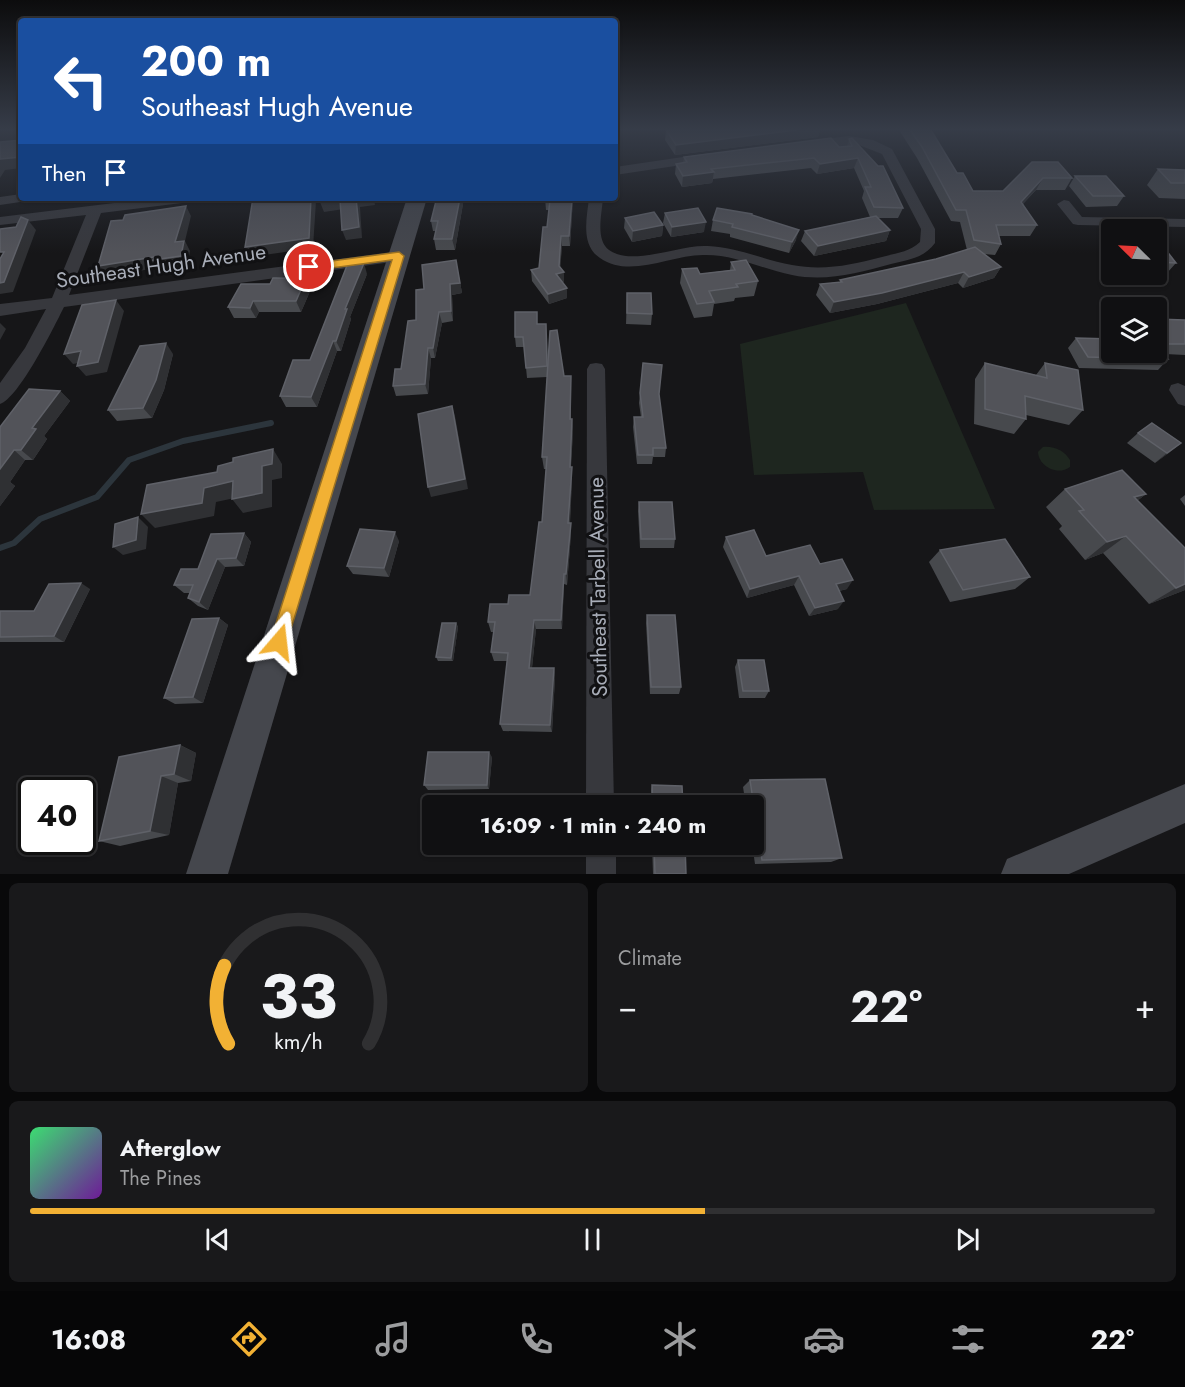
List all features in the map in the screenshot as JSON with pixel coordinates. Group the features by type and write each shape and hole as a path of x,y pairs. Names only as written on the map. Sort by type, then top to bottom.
{"street":[{"path":"596,201 594,235 597,248 605,256 618,260 639,260 703,250 729,254 786,270 823,273 916,253 928,243 930,237 928,229 897,171"},
{"path":"0,201 18,199"},
{"path":"0,221 166,201"},
{"path":"207,874 416,201"},
{"path":"1064,204 1078,221 1185,223"},
{"path":"0,397 33,351 60,301 95,210"},
{"name":"Southeast Hugh Avenue","path":"0,310 399,256"},
{"name":"Southeast Tarbell Avenue","path":"596,369 600,795"},
{"path":"1022,874 1185,804"},
{"path":"601,855 601,874"}],"shaded area":[{"path":"906,303 995,509 874,510 863,472 754,475 740,344"},
{"path":"1043,447 1055,448 1065,454 1070,460 1070,467 1060,471 1045,466 1038,452"}],"building":[{"path":"680,171 714,172 683,176"},
{"path":"864,171 885,171 903,208 874,207 865,187 871,187"},
{"path":"935,171 963,173 973,191 1003,191 1023,171 1066,171 1072,178 1043,178 1021,202 1037,225 996,225 1001,244 974,240 966,210 956,210"},
{"path":"1160,171 1185,171 1185,183 1171,183"},
{"path":"1075,176 1106,176 1124,196 1093,196"},
{"path":"253,201 311,201 309,238 245,247"},
{"path":"340,201 356,201 359,227 342,230"},
{"path":"436,201 459,201 452,239 434,239 438,221 431,221"},
{"path":"550,201 572,201 569,236 561,236 559,266 564,272 556,274 567,288 548,294 531,270 539,268 543,227 547,227"},
{"path":"186,206 175,242 184,241 181,256 153,260 154,257 98,266 111,221 123,220 125,215"},
{"path":"698,208 706,222 672,227 665,213"},
{"path":"717,208 752,214 799,230 792,242 732,227 733,224 713,220"},
{"path":"654,212 663,225 633,231 625,218"},
{"path":"876,216 890,230 818,246 805,231"},
{"path":"21,217 28,220 4,282 0,283 0,259 4,252 0,252 0,229 16,227"},
{"path":"975,247 1001,267 969,277 964,272 882,293 834,302 820,284 842,282 840,280 936,259"},
{"path":"1167,251 1176,263 1167,263"},
{"path":"456,260 460,283 450,284 451,311 439,312 433,348 428,348 425,384 393,386 395,369 401,369 408,321 416,320 416,290 424,289 422,265"},
{"path":"746,260 758,281 736,284 738,287 709,291 714,302 697,304 682,269 697,268 700,274 735,270 731,262"},
{"path":"348,263 364,263 345,309 347,309 336,341 333,341 311,397 280,396 293,360 310,360"},
{"path":"273,278 306,278 296,301 253,301 250,308 228,307 241,284 270,284"},
{"path":"627,293 651,293 652,314 627,313"},
{"path":"116,300 98,362 77,366 81,351 64,354 82,305"},
{"path":"515,312 537,312 537,324 546,324 547,366 526,368 523,337 515,337"},
{"path":"1167,319 1185,320 1185,344 1169,344"},
{"path":"557,330 564,376 571,376 570,467 572,467 568,523 571,523 561,620 534,620 529,668 554,668 550,725 500,724 508,653 491,652 495,622 488,622 490,604 508,604 509,595 530,595 539,522 542,522 547,457 542,457 550,331"},
{"path":"1076,338 1101,339 1101,357 1088,357"},
{"path":"166,343 156,380 143,408 108,410 140,346"},
{"path":"643,363 662,365 659,394 666,448 653,448 653,455 638,455 634,417 643,417 640,393"},
{"path":"985,363 1047,378 1045,363 1078,370 1083,410 1025,396 1026,419 985,409"},
{"path":"29,389 60,391 32,428 36,429 21,450 14,450 0,469 0,427"},
{"path":"452,406 465,479 428,487 418,414"},
{"path":"1152,423 1181,443 1167,453 1138,433"},
{"path":"273,449 272,464 262,466 262,493 232,499 233,481 204,488 202,503 141,514 147,485 217,472 218,466 233,462 233,458"},
{"path":"1122,470 1146,494 1134,497 1185,548 1185,584 1176,588 1126,536 1107,542 1079,511 1084,510 1065,489"},
{"path":"639,502 672,502 675,539 641,539"},
{"path":"138,517 136,540 113,547 115,524"},
{"path":"360,529 395,532 384,568 347,566"},
{"path":"754,530 766,556 810,545 820,564 842,559 853,580 836,584 844,601 815,608 799,576 750,589 726,537"},
{"path":"244,533 236,558 217,559 199,602 188,598 193,585 174,585 181,569 198,569 211,534"},
{"path":"1005,539 1030,577 963,590 940,550"},
{"path":"81,583 54,636 0,637 0,611 34,611 49,584"},
{"path":"647,615 675,615 681,687 651,687"},
{"path":"219,618 193,697 164,698 192,619"},
{"path":"442,623 456,623 451,658 436,657"},
{"path":"738,660 764,660 769,691 743,691"},
{"path":"180,745 174,774 161,776 150,831 99,841 119,757"},
{"path":"428,752 489,752 487,785 424,785"},
{"path":"825,779 842,858 762,860 761,855 764,855 764,795 752,795 750,780"},
{"path":"652,785 682,786 682,795 652,795"},
{"path":"654,855 685,855 686,874 655,874"}],"waterway":[{"path":"0,548 14,543 40,519 97,497 129,460 183,441 271,423"}],"route":[{"path":"279,642 399,256 309,267"}]}
